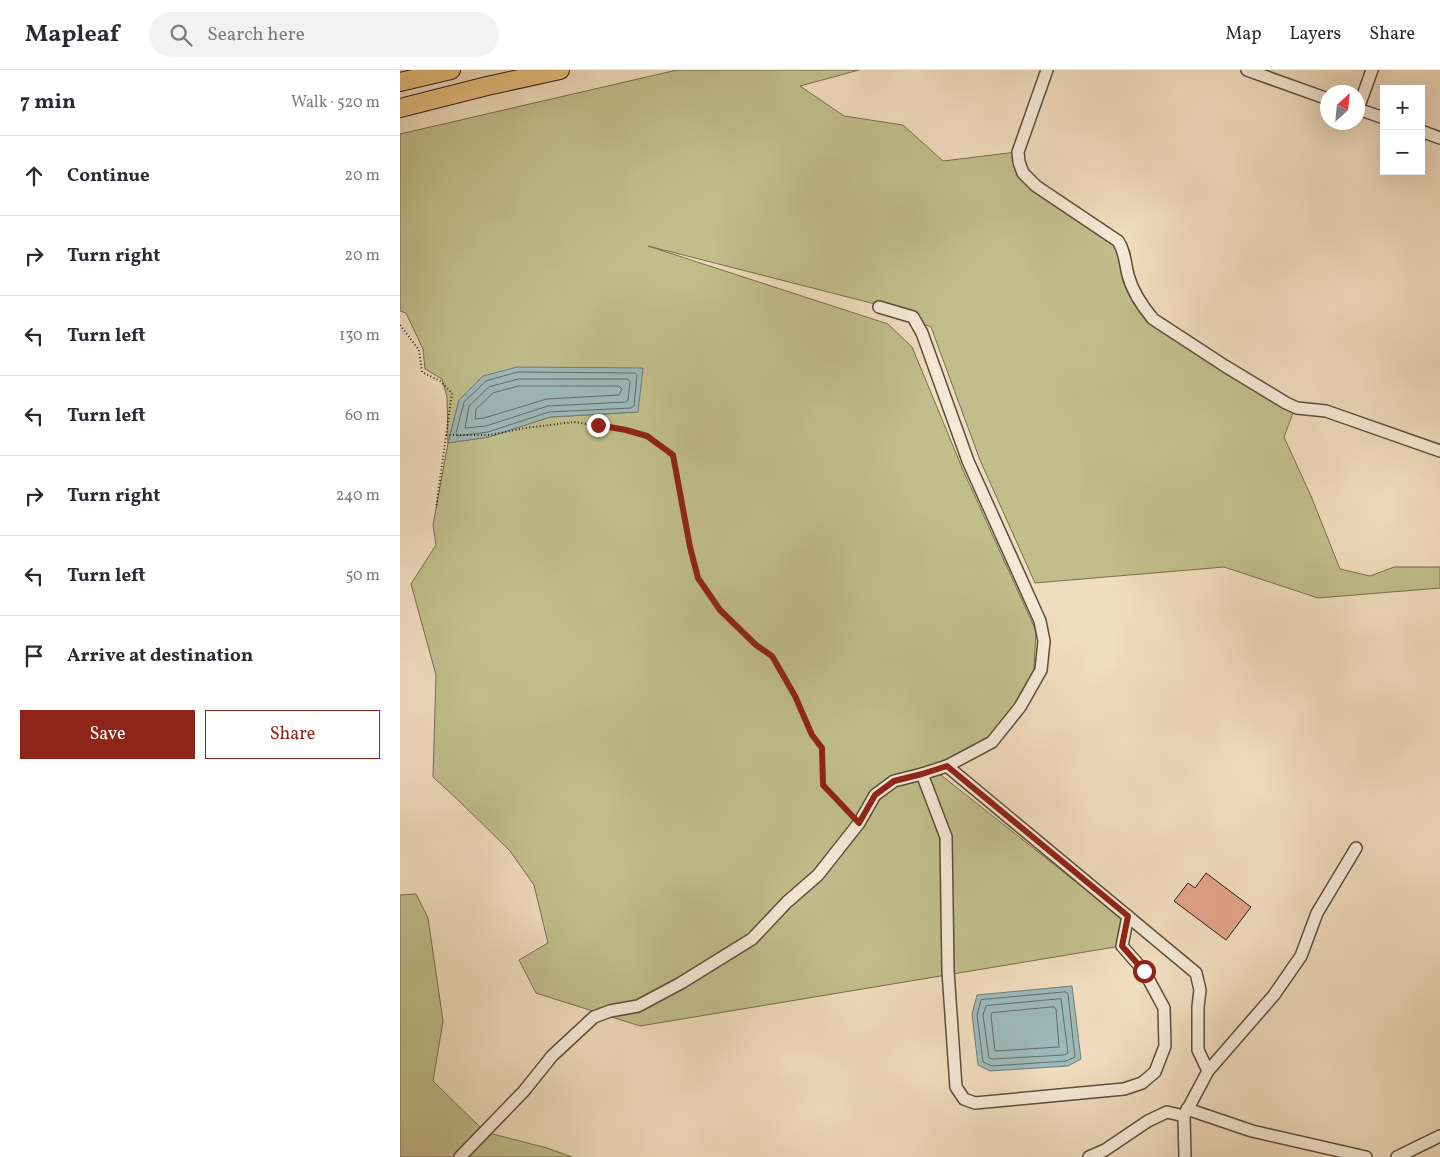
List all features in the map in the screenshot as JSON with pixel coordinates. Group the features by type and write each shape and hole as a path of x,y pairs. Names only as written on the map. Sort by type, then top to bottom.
{"highway":[{"path":"400,82 451,70"},
{"path":"400,108 560,70"}],"lane":[{"path":"1047,70 1018,152 1023,173 1036,186 1118,241 1122,248 1128,277 1145,309 1153,319 1286,403 1298,408 1326,411 1440,451"},
{"path":"1247,70 1320,96"},
{"path":"1365,90 1372,70"},
{"path":"1365,111 1380,117"},
{"path":"1425,132 1440,138"},
{"path":"460,1157 524,1091 552,1056 594,1017 610,1011 638,1006 681,983 752,939 787,902 818,875 859,823 875,795 894,781 947,766 992,742 1020,706 1041,670 1044,641 1040,621 968,461 922,333 913,317 879,307"},
{"path":"947,766 1196,973 1200,990 1198,1050 1208,1071"},
{"path":"922,774 946,837 949,990 956,1088 964,1099 975,1102 1124,1089 1142,1083 1155,1072 1165,1046 1164,1008 1144,971 1122,946 1128,916"},
{"path":"1184,1157 1186,1112 1208,1071 1274,995 1301,956 1317,913 1356,848"},
{"path":"1089,1157 1104,1150 1148,1121 1167,1112 1186,1112 1252,1131 1366,1157"},
{"path":"1397,1157 1440,1136"}],"path":[{"path":"400,325 418,350 422,372 440,381 452,393 436,508"},
{"path":"446,435 490,435 525,428 574,422 626,430 647,436 673,455 690,547 698,578 720,610 756,645 772,656 795,696 812,735 822,748 823,785 859,823"}],"shaded area":[{"path":"677,70 859,70 800,86 844,116 903,125 943,161 1017,152 1031,181 1118,239 1136,288 1157,317 1296,405 1284,437 1311,496 1340,569 1370,576 1394,567 1440,567 1440,588 1318,598 1224,567 1035,583 980,460 931,327 875,304 648,246 888,324 912,347 963,470 1036,631 1033,686 997,736 932,768 1133,927 1115,947 640,1026 536,993 519,960 548,943 534,885 510,851 433,777 436,675 411,584 436,545 433,525 448,443 447,397 442,379 425,369 423,349 406,313 400,311 400,134","holes":["608,368 638,412 550,417 489,437 448,443 459,400 563,369"]},
{"path":"416,894 428,918 443,1021 433,1081 485,1132 547,1148 572,1157 400,1157 400,895"}],"water":[{"path":"517,367 643,368 638,412 550,417 489,437 448,443 459,400 483,376"},
{"path":"1072,986 1081,1059 1068,1066 990,1071 978,1065 972,1014 977,995"}],"building":[{"path":"1206,873 1251,907 1226,940 1174,901 1188,883 1195,888"}],"route":[{"path":"598,425 647,436 673,455 679,479 690,547 698,578 720,610 756,645 772,656 795,696 812,735 822,748 823,785 859,823 875,795 894,781 947,766 1128,916 1122,946 1144,971"}]}
